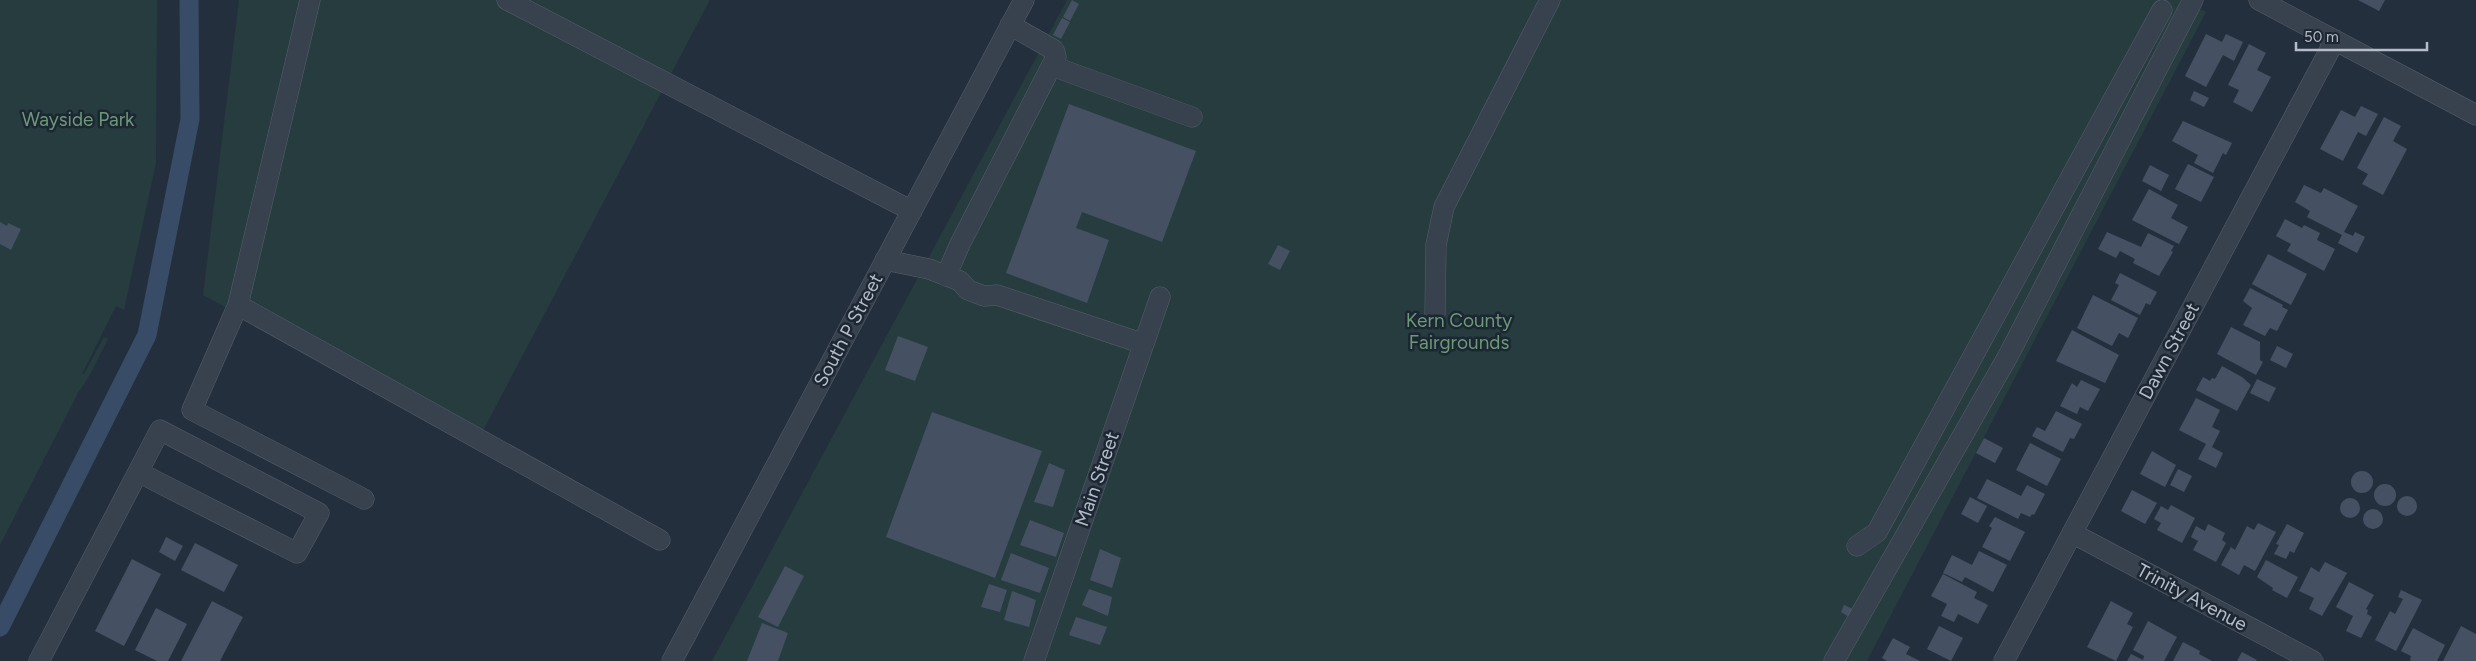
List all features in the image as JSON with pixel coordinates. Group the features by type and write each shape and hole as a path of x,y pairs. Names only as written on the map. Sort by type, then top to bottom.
{"street":[{"path":"310,0 238,305 192,410 364,499"},
{"path":"507,0 912,211"},
{"name":"South P Street","path":"672,661 1024,0"},
{"path":"1435,314 1436,245 1444,206 1550,0"},
{"path":"1834,661 2008,356 2193,0"},
{"path":"2259,0 2280,5 2335,40 2476,115"},
{"path":"1857,546 1877,532 2162,10"},
{"path":"953,278 960,244 1056,57 1054,50 1010,26"},
{"name":"Dawn Street","path":"2004,661 2335,40"},
{"path":"1052,66 1192,116"},
{"path":"886,260 929,269 953,278 968,290 984,296 998,295 1144,344"},
{"name":"Main Street","path":"1034,661 1160,297"},
{"path":"238,305 660,540"},
{"path":"40,661 138,472 160,430 319,513 297,553 138,472"},
{"name":"Trinity Avenue","path":"2072,533 2313,661"}],"green space":[{"name":"Wayside Park","path":"0,0 157,0 156,163 124,310 116,306 82,374 84,374 104,337 108,339 0,545"},
{"path":"239,0 710,0 476,444 203,295"},
{"name":"Kern County Fairgrounds","path":"1067,0 2182,0 2206,12 1867,661 712,661"}],"building":[{"path":"1072,0 1079,4 1070,21 1063,17"},
{"path":"2358,0 2385,0 2379,11"},
{"path":"1062,18 1070,22 1061,39 1053,35"},
{"path":"2206,34 2222,42 2226,34 2243,42 2234,61 2223,55 2206,87 2185,76"},
{"path":"2249,44 2266,53 2257,70 2271,77 2252,112 2233,102 2239,90 2228,85"},
{"path":"2194,91 2209,98 2204,107 2190,100"},
{"path":"1069,104 1196,151 1162,242 1082,212 1076,228 1109,240 1087,303 1006,273"},
{"path":"2361,106 2378,114 2366,136 2358,132 2343,161 2320,149 2341,110 2355,117"},
{"path":"2384,117 2401,126 2393,141 2407,149 2383,195 2362,184 2368,174 2357,168"},
{"path":"2183,121 2232,143 2226,155 2223,153 2213,173 2194,163 2198,155 2172,141"},
{"path":"2188,164 2214,177 2201,202 2175,189"},
{"path":"2150,165 2169,175 2161,191 2142,181"},
{"path":"2304,185 2321,193 2324,188 2358,206 2344,232 2353,236 2355,232 2365,237 2357,253 2338,243 2342,235 2307,217 2310,211 2295,202"},
{"path":"2149,189 2178,205 2171,218 2188,227 2179,244 2132,220"},
{"path":"2285,219 2302,228 2304,225 2320,233 2317,240 2335,249 2324,271 2287,251 2291,244 2276,236"},
{"path":"0,222 7,226 8,223 21,229 11,250 0,244"},
{"path":"2107,232 2141,247 2148,233 2174,246 2171,251 2173,252 2159,276 2133,263 2135,259 2120,251 2116,258 2098,249"},
{"path":"1278,245 1290,251 1280,270 1268,264"},
{"path":"2268,254 2307,274 2291,305 2252,284"},
{"path":"2120,273 2157,292 2150,305 2146,303 2140,315 2111,300 2119,285 2115,283"},
{"path":"2250,288 2283,305 2282,307 2288,310 2277,331 2270,328 2265,336 2243,325 2252,308 2243,301"},
{"path":"2093,295 2138,318 2128,338 2119,333 2112,346 2077,328"},
{"path":"2231,327 2260,342 2260,360 2263,362 2256,375 2217,354"},
{"path":"2072,330 2119,355 2105,383 2056,361"},
{"path":"898,336 928,347 915,381 885,370"},
{"path":"2277,346 2293,354 2286,368 2270,360"},
{"path":"2222,366 2242,377 2251,385 2237,411 2196,390 2203,377 2210,381 2212,378 2215,379"},
{"path":"2257,379 2276,388 2269,402 2250,393"},
{"path":"2081,380 2100,389 2088,411 2080,407 2077,414 2060,406 2072,383 2077,387"},
{"path":"2196,398 2220,410 2212,427 2220,431 2212,447 2223,453 2216,468 2198,459 2206,444 2179,430"},
{"path":"2056,411 2082,424 2074,439 2070,438 2063,452 2032,436 2037,427 2045,431"},
{"path":"932,412 1042,451 995,578 886,537"},
{"path":"1984,438 2003,448 1995,463 1976,453"},
{"path":"2030,443 2061,459 2047,486 2016,470"},
{"path":"2152,451 2176,465 2165,487 2140,474"},
{"path":"1049,463 1065,470 1053,507 1034,502"},
{"path":"2178,469 2192,476 2184,492 2170,485"},
{"path":"2362,471 2370,474 2373,482 2370,490 2362,493 2354,490 2351,482 2354,474"},
{"path":"1987,479 2021,496 2027,485 2045,494 2034,515 2032,514 2030,517 2021,513 2018,519 1977,498"},
{"path":"2385,484 2395,491 2396,495 2389,505 2385,506 2375,499 2374,495 2381,485"},
{"path":"2132,490 2157,503 2145,524 2121,511"},
{"path":"2407,496 2414,499 2417,506 2414,513 2407,516 2400,513 2397,506 2400,499"},
{"path":"1970,497 1987,506 1978,523 1961,514"},
{"path":"2350,498 2357,501 2360,508 2357,515 2350,518 2343,515 2340,508 2343,501"},
{"path":"2171,505 2195,518 2182,543 2157,530 2161,523 2154,519 2161,506 2168,510"},
{"path":"2373,509 2380,512 2383,519 2380,526 2373,529 2366,526 2363,519 2366,512"},
{"path":"1995,517 2025,532 2010,561 1982,547 1992,528 1989,526"},
{"path":"1030,520 1064,533 1056,557 1020,545"},
{"path":"2258,523 2276,532 2255,571 2244,565 2239,575 2221,565 2231,547 2235,550 2247,526 2254,530"},
{"path":"2208,524 2225,533 2222,540 2226,543 2216,562 2193,550 2198,541 2191,537 2196,526 2205,531"},
{"path":"2287,524 2304,533 2294,553 2290,551 2286,559 2274,554 2279,545 2276,544"},
{"path":"166,537 183,546 175,561 159,552"},
{"path":"195,543 238,565 224,592 181,570"},
{"path":"1100,549 1121,558 1112,588 1090,580"},
{"path":"1979,551 2007,565 1993,592 1965,577 1962,582 1943,573 1952,555 1972,565"},
{"path":"1011,553 1049,568 1040,593 1001,580"},
{"path":"132,559 161,574 124,646 95,631"},
{"path":"2266,560 2298,577 2287,598 2272,590 2273,588 2257,577"},
{"path":"2325,562 2347,573 2322,616 2309,609 2314,598 2299,591 2311,567 2319,572"},
{"path":"785,566 804,576 778,627 758,617"},
{"path":"1943,574 1977,592 1974,598 1988,605 1978,624 1958,614 1954,622 1941,616 1947,604 1931,596"},
{"path":"2349,582 2374,595 2366,609 2368,610 2367,614 2372,617 2361,638 2346,631 2353,616 2336,607"},
{"path":"989,584 1007,590 1000,612 981,607"},
{"path":"1089,589 1112,597 1108,616 1082,605"},
{"path":"2401,590 2422,600 2396,651 2375,640 2390,611 2395,614 2403,599 2398,597"},
{"path":"1012,591 1036,600 1029,627 1004,620"},
{"path":"212,601 243,617 220,661 181,661"},
{"path":"2111,601 2133,613 2127,624 2133,627 2116,661 2087,647"},
{"path":"1844,605 1853,609 1849,617 1841,612"},
{"path":"156,608 187,624 168,661 157,661 135,650"},
{"path":"1076,617 1107,627 1100,645 1069,635"},
{"path":"2148,621 2177,637 2164,661 2127,661 2131,654 2143,660 2144,656 2133,650"},
{"path":"762,623 788,633 778,661 747,661"},
{"path":"1939,626 1963,638 1951,661 1927,649"},
{"path":"2461,626 2476,634 2476,661 2443,661"},
{"path":"2413,628 2445,645 2437,661 2412,661 2410,660 2411,656 2401,651"},
{"path":"1893,638 1910,647 1906,654 1920,661 1887,661 1882,658"},
{"path":"2183,642 2200,651 2199,654 2212,661 2173,661"},
{"path":"2242,652 2257,660 2237,661"}],"waterway":[{"path":"0,627 147,335 190,119 189,0"}]}
